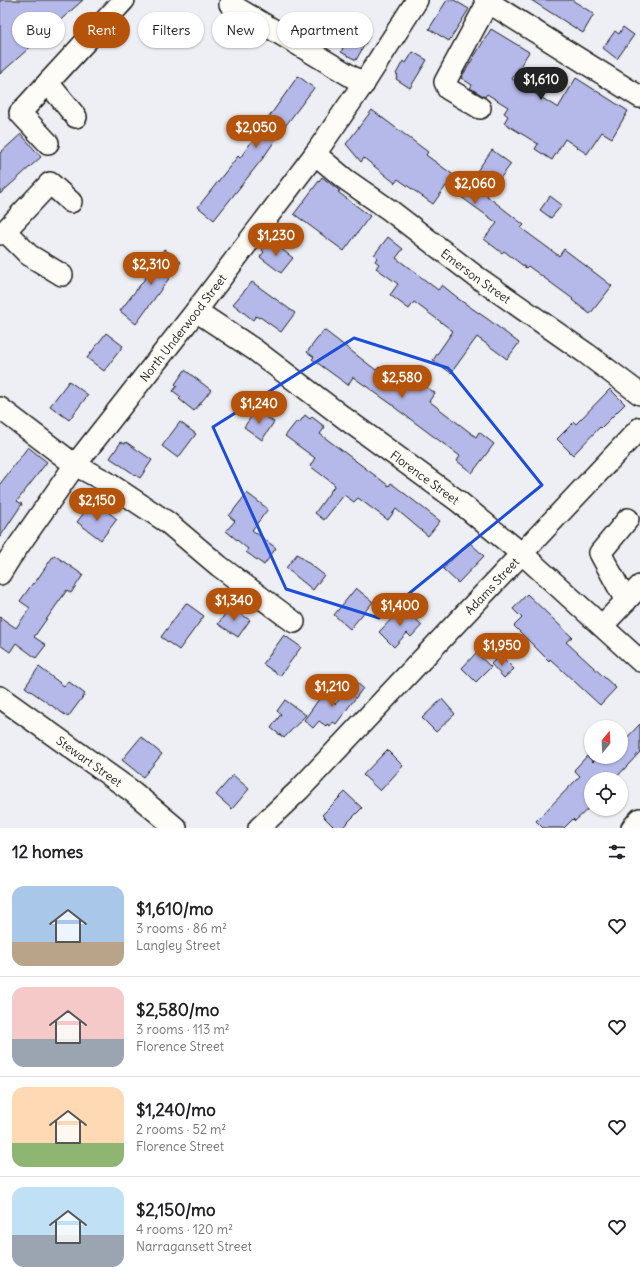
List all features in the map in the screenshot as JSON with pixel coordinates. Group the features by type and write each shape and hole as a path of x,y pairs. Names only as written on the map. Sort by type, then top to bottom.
{"street":[{"path":"48,143 20,112 48,84 124,0"},
{"name":"North Underwood Street","path":"0,574 75,466 196,311 315,154 364,84 417,0"},
{"path":"480,108 448,89 444,82 486,1 640,97"},
{"path":"230,4 364,84"},
{"path":"48,84 76,117"},
{"name":"Emerson Street","path":"315,154 345,179 391,211 474,275 587,354 640,394"},
{"path":"62,275 28,255 3,233 50,183 71,202"},
{"name":"Florence Street","path":"196,311 255,350 347,420 458,501 522,554 640,661"},
{"path":"0,408 75,466 105,481 167,522 219,566 294,622"},
{"name":"Adams Street","path":"259,828 304,785 640,428"},
{"path":"602,626 633,593 600,553 628,519"},
{"name":"Stewart Street","path":"0,697 133,792 176,828"},
{"path":"632,828 640,819"}],"highlighted area":[{"path":"354,338 448,368 542,485 379,618 286,589 213,427"}],"building":[{"path":"0,0 83,0 65,16 65,12 12,12 12,48 29,48 0,74"},
{"path":"447,0 454,0 469,9 449,41 429,29"},
{"path":"531,0 572,0 594,14 583,33"},
{"path":"623,27 634,35 617,59 603,48 615,31 619,34"},
{"path":"491,29 529,52 512,79 558,108 576,78 628,111 612,138 602,132 587,154 565,139 552,160 535,149 538,144 504,123 508,116 504,113 508,107 487,94 485,97 470,88 472,85 461,78"},
{"path":"343,48 363,48 356,60 341,52"},
{"path":"413,52 427,60 410,88 396,79 398,75 396,74 403,61 406,63"},
{"path":"298,76 314,88 263,158 214,220 198,207 238,156 240,158"},
{"path":"372,110 428,152 426,155 467,185 492,150 511,164 487,196 524,225 521,228 559,256 564,249 612,286 590,314 572,300 573,299 528,266 526,268 504,251 502,253 484,239 497,223 446,186 433,204 398,179 395,183 364,158 361,162 346,144"},
{"path":"21,134 41,157 0,194 0,153"},
{"path":"322,177 340,191 338,192 370,216 344,251 294,214"},
{"path":"550,196 562,205 551,218 540,210"},
{"path":"388,237 403,249 396,258 438,290 442,285 457,298 519,343 507,359 477,337 451,373 433,360 453,331 414,302 409,309 390,295 398,284 376,268 379,264 375,261 377,258 374,255"},
{"path":"270,240 293,258 281,273 260,257 264,252 262,250"},
{"path":"164,249 181,262 136,324 120,311 147,276 146,275"},
{"path":"252,282 295,313 281,332 260,317 259,318 256,316 253,320 233,304"},
{"path":"324,330 376,370 379,367 408,388 415,379 435,393 429,401 476,437 479,432 494,444 472,473 457,461 460,456 394,406 353,377 348,385 312,359 314,357 307,352"},
{"path":"106,333 123,346 104,371 87,358"},
{"path":"185,370 211,390 194,411 179,399 181,397 173,391 177,386 175,384"},
{"path":"69,381 88,395 69,420 50,406"},
{"path":"610,389 625,404 573,455 557,439 574,422 576,424"},
{"path":"256,410 274,422 262,440 244,427"},
{"path":"305,415 310,419 312,417 325,427 320,434 389,486 391,483 440,521 428,536 396,509 388,520 358,498 354,502 344,495 324,520 315,513 335,485 310,466 315,458 285,436 297,421 299,423"},
{"path":"180,422 196,434 178,458 162,446"},
{"path":"121,442 125,444 126,442 152,460 140,478 110,458"},
{"path":"28,447 47,462 17,501 22,504 0,537 0,484"},
{"path":"247,493 268,509 252,530 276,548 264,565 246,552 248,549 226,531 235,521 229,516"},
{"path":"90,505 98,512 102,507 117,519 101,540 77,522"},
{"path":"469,542 484,556 458,583 443,569"},
{"path":"297,554 324,575 313,590 286,568"},
{"path":"54,555 83,575 71,593 67,590 34,637 46,645 36,658 16,643 10,652 0,645 0,617 16,628 30,608 20,601"},
{"path":"356,588 373,602 350,629 334,615"},
{"path":"527,594 572,637 566,642 616,688 600,705 550,659 549,661 514,626 522,618 513,609"},
{"path":"186,603 204,616 179,650 161,637"},
{"path":"230,607 250,620 238,637 218,624"},
{"path":"403,607 422,625 411,637 407,633 394,647 379,632"},
{"path":"284,635 301,647 280,676 263,664"},
{"path":"476,653 491,667 476,682 462,668"},
{"path":"500,655 514,669 504,678 491,664"},
{"path":"39,667 64,686 68,681 85,694 68,717 25,687"},
{"path":"356,682 363,688 336,724 333,722 330,726 327,724 326,726 319,721 313,728 304,720 322,695 335,704"},
{"path":"442,699 455,714 436,732 422,718"},
{"path":"285,700 306,715 284,738 271,728 281,714 277,711"},
{"path":"640,724 640,752 621,772 584,772 584,813 575,821 573,819 564,828 543,828 536,821 580,776 574,770 584,759 584,764 628,764 628,737"},
{"path":"141,737 162,754 143,777 122,760"},
{"path":"387,750 403,766 380,791 363,775"},
{"path":"233,775 249,789 232,809 216,795"},
{"path":"345,792 362,808 342,828 335,828 322,815"}]}
